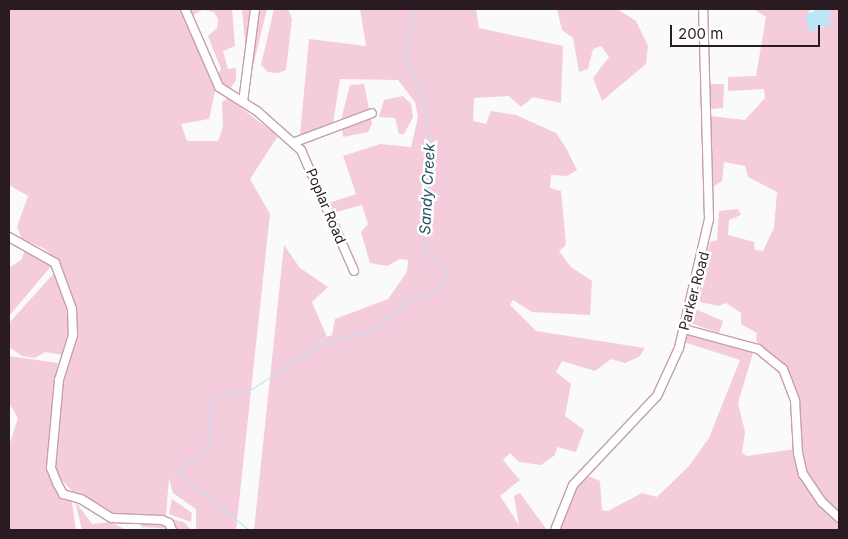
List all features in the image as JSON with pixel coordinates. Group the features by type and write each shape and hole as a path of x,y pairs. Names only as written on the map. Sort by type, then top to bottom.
{"street":[{"path":"185,9 218,85 295,142 372,113"},
{"path":"243,102 255,9"},
{"name":"Parker Road","path":"555,530 566,496 579,477 663,388 684,329 709,219 703,9"},
{"name":"Poplar Road","path":"295,142 354,270"},
{"path":"9,237 55,263 72,309 73,335 58,380 51,468 63,494 81,499 112,518 162,520 172,530"},
{"path":"684,329 758,349 783,369 795,400 798,453 803,474 818,497 839,518"}],"shaded area":[{"path":"9,9 182,9 216,87 209,119 181,124 187,141 218,141 223,127 222,102 228,98 278,136 250,179 270,214 236,530 196,530 196,509 173,493 169,478 166,516 117,519 94,514 56,474 61,377 75,319 60,264 45,249 22,239 17,227 28,196 9,185"},
{"path":"190,9 232,9 235,46 223,51 228,69 236,68 236,80 229,90 221,86 217,76 221,69 208,36 217,28 218,19 214,12 202,10 193,15"},
{"path":"242,9 267,9 246,95 240,93 246,54"},
{"path":"274,9 288,9 292,19 286,70 278,73 268,72 261,65"},
{"path":"360,9 476,9 479,28 563,46 561,103 533,97 521,107 509,96 474,98 473,121 486,124 491,111 516,115 556,133 566,148 577,170 567,176 551,175 550,188 561,191 566,245 559,251 571,267 592,281 590,315 532,312 513,300 510,305 536,331 645,348 639,357 625,363 611,359 595,371 562,361 556,372 571,384 565,416 584,430 576,452 557,447 555,455 541,465 519,462 510,453 503,460 520,480 500,496 519,525 514,496 520,493 547,530 254,530 284,245 300,268 328,287 312,302 327,337 332,335 335,319 388,299 407,272 408,260 400,259 387,266 370,263 361,232 368,224 362,205 333,213 329,203 356,194 343,156 380,144 411,147 418,117 415,102 398,80 340,79 333,123 300,135 309,39 366,46"},
{"path":"557,9 617,9 636,21 648,46 646,64 602,101 593,78 609,57 601,46 593,49 588,69 579,72 573,38 562,30"},
{"path":"754,9 817,9 808,11 823,28 830,9 839,9 839,513 829,505 804,466 798,401 789,373 756,341 757,333 741,324 741,313 726,303 719,306 700,302 700,279 710,242 717,240 719,211 738,209 741,215 729,220 728,235 754,242 755,250 763,251 774,228 777,192 748,177 745,166 724,162 722,181 713,187 711,116 745,120 765,98 764,89 728,91 728,77 756,76 766,17"},
{"path":"364,84 372,124 368,132 343,137 341,120 350,85"},
{"path":"710,84 724,84 723,108 711,109"},
{"path":"403,96 411,104 413,117 404,134 399,134 395,118 379,117 384,100"},
{"path":"26,248 53,264 9,316 9,268 21,260"},
{"path":"56,271 67,297 72,329 63,355 45,352 35,358 22,356 9,347 9,323"},
{"path":"695,309 723,321 719,333 690,323"},
{"path":"687,333 753,353 738,403 745,432 742,453 747,456 796,449 799,471 839,521 839,530 559,530 573,492 586,475 600,481 602,510 608,511 642,493 657,497 689,466 709,438 740,360 684,342"},
{"path":"9,356 58,363 49,474 72,503 76,530 9,530 9,446 18,418 9,403"},
{"path":"172,499 192,513 191,522 169,514"},
{"path":"75,501 92,524 111,522 126,530 82,530"},
{"path":"169,519 184,522 191,530 141,527 142,523"}],"water":[{"path":"817,9 830,9 829,24 810,32 805,16"}],"waterway":[{"name":"Sandy Creek","path":"249,530 178,472 181,466 203,456 208,444 211,401 220,395 250,390 322,343 374,329 410,299 439,288 445,277 444,270 424,249 432,150 425,105 404,53 414,9"},
{"path":"828,24 839,27"}]}
